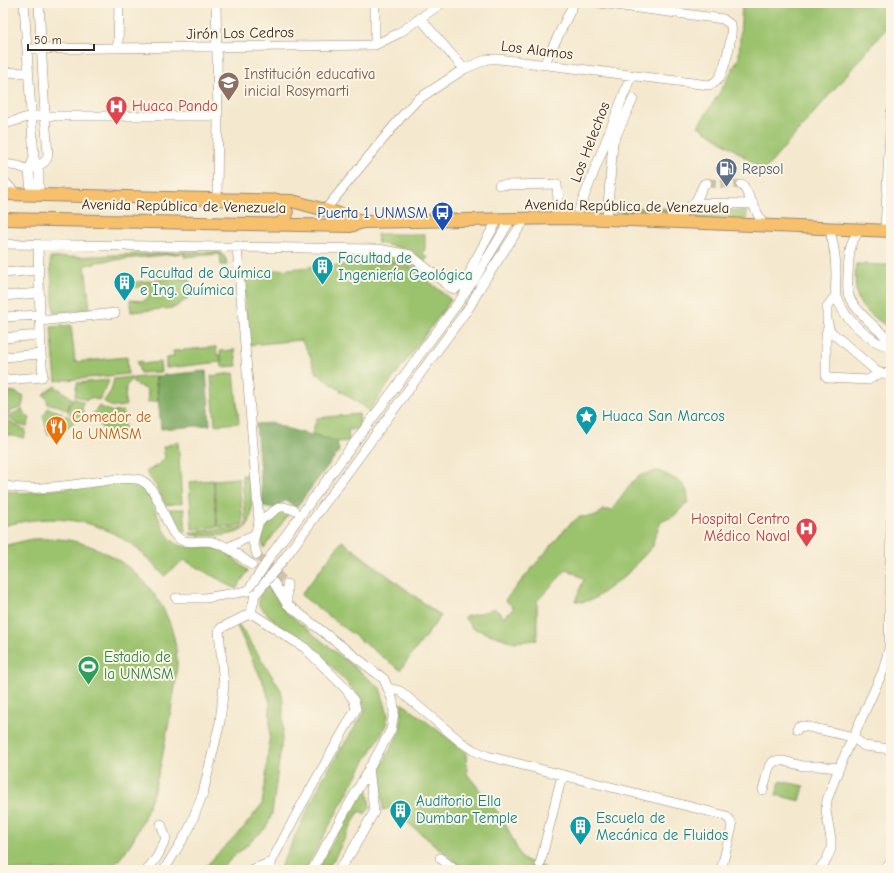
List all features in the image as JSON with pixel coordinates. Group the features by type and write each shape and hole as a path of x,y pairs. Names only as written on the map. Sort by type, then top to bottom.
{"main road":[{"name":"Avenida República de Venezuela","path":"8,194 277,200 297,202 352,217 363,222"},
{"path":"277,200 285,207 287,212 287,217 280,224"},
{"name":"Avenida República de Venezuela","path":"3,219 350,226 363,222 576,218 888,230"}],"street":[{"path":"24,3 33,164 39,172 35,194"},
{"path":"3,164 18,166 43,163 47,160 48,155 44,116 39,3"},
{"path":"118,48 119,3"},
{"path":"216,3 218,116 217,198"},
{"path":"375,3 375,45"},
{"name":"Jirón Los Cedros","path":"27,49 375,45 399,33 442,3"},
{"path":"544,65 574,3"},
{"name":"Los Alamos","path":"325,210 366,158 412,105 422,96 464,69 488,59 494,58 711,85 717,80 726,58 731,34 730,24 722,19 599,3"},
{"path":"420,18 464,69"},
{"path":"3,72 28,73"},
{"name":"Los Helechos","path":"576,218 631,76"},
{"path":"608,219 613,142 633,99"},
{"path":"888,230 891,112"},
{"path":"8,123 31,116 218,116"},
{"path":"3,180 8,194"},
{"path":"670,221 695,203 704,184 707,183"},
{"path":"499,185 557,184 559,218"},
{"path":"741,185 743,185 763,225"},
{"path":"695,203 753,204"},
{"path":"3,244 378,249 410,255 452,288 458,287 468,268 472,266 498,219"},
{"path":"176,598 205,598 248,591 274,551 458,303 511,219"},
{"path":"251,613 255,594 284,559 470,306 481,286 526,219"},
{"path":"829,228 835,249 836,295 852,322 868,337 884,346 891,347"},
{"path":"860,230 852,242 849,255 848,295 869,321 891,341"},
{"path":"3,380 42,377 44,375 41,354 38,244"},
{"path":"3,485 10,487 36,487 138,479 149,485 176,537 187,542 207,541 232,550 248,562 256,552 253,542 258,522 237,246"},
{"path":"3,274 38,270"},
{"path":"3,296 39,293"},
{"path":"836,295 827,307 827,321 830,331 875,370 880,373 891,374"},
{"path":"3,317 40,318 115,313"},
{"path":"828,327 826,334 826,376 828,378 868,380 880,373"},
{"path":"3,338 41,335"},
{"path":"3,357 41,354"},
{"path":"258,522 280,507 294,510"},
{"path":"819,870 827,859 831,849 831,839 826,811 827,800 839,768 883,670 889,649 891,606 891,522"},
{"path":"227,548 255,534"},
{"path":"274,583 287,604 384,679 393,701 394,720 390,730 312,870"},
{"path":"287,584 287,604"},
{"path":"251,613 305,648 346,689 354,701 356,709 297,813 270,866 252,870"},
{"path":"164,870 189,829 203,793 220,722 224,685 219,631 251,613"},
{"path":"388,688 400,691 461,742 473,750 487,756 723,815 731,821 732,827 721,870"},
{"path":"797,730 798,726 804,726 853,738 864,746 891,749"},
{"path":"763,790 769,767 774,761 784,761 803,766 839,768"},
{"path":"339,870 352,852 374,812 369,767"},
{"path":"540,864 562,775"},
{"path":"147,870 157,857 166,839 161,824"},
{"path":"440,858 455,870"},
{"path":"885,870 891,862"}],"green space":[{"path":"742,3 891,3 891,23 764,171 698,126 720,92 739,58"},
{"path":"612,207 672,209 668,214 615,212"},
{"path":"696,209 747,211 746,222 696,219"},
{"path":"377,234 425,234 425,250 422,253 428,258 425,261 410,250 378,243"},
{"path":"184,252 219,252 225,257 227,265 221,265 220,254 184,257 184,253 95,262 95,264 85,265 90,309 54,313 50,258"},
{"path":"385,255 402,258 416,267 413,269 399,263 384,260"},
{"path":"891,255 891,329 863,308 857,295 855,280 856,264 888,265"},
{"path":"393,263 418,272 451,300 369,411 316,373 310,355 301,340 249,345 244,291 244,276 248,273 310,267"},
{"path":"189,277 190,293 187,294 187,299 174,308 131,312 130,300 144,301 148,298 149,292 147,286 129,288 128,283"},
{"path":"71,325 75,362 127,357 128,374 56,381 51,327"},
{"path":"216,347 217,355 220,355 221,362 166,368 166,358 174,357 173,351"},
{"path":"235,350 237,366 222,367 220,351"},
{"path":"142,361 142,364 160,362 161,372 140,373 137,362"},
{"path":"206,371 210,425 161,429 156,376"},
{"path":"234,373 239,423 215,425 211,376"},
{"path":"155,376 158,401 147,402 148,395 146,389 133,383 133,378"},
{"path":"131,377 131,381 126,386 126,405 114,407 104,401 111,391 114,379"},
{"path":"109,380 99,400 91,398 85,400 75,396 77,383"},
{"path":"55,386 72,398 67,410 59,406 48,405 43,394"},
{"path":"3,391 15,392 24,397 22,407 6,415 3,412"},
{"path":"74,398 83,402 82,410 85,415 77,421 67,411"},
{"path":"99,406 113,412 123,411 126,439 120,439 110,435 91,416"},
{"path":"48,408 63,413 57,420 46,426 43,416"},
{"path":"22,409 25,415 30,418 27,427 17,424 7,417"},
{"path":"359,414 361,429 348,430 349,441 338,442 312,434 317,418"},
{"path":"66,415 70,417 74,423 48,435 46,428 56,424"},
{"path":"6,419 26,430 24,438 3,434 3,423"},
{"path":"274,423 297,432 337,441 339,451 296,508 286,500 275,508 263,506 256,424"},
{"path":"178,441 182,503 166,505 156,486 146,472 159,464 165,458 163,447"},
{"path":"658,471 674,478 684,486 687,492 688,502 674,516 661,522 654,538 653,546 625,576 594,599 583,602 575,601 584,579 567,569 537,601 537,640 513,642 472,628 464,617 494,608 504,617 514,608 505,600 568,526 579,517 597,516 602,510 612,510 633,481 641,475"},
{"path":"242,475 249,475 252,506 251,516 246,526"},
{"path":"239,478 243,525 218,527 214,480"},
{"path":"213,480 217,527 192,529 189,482"},
{"path":"130,483 141,487 151,501 163,527 173,541 183,546 218,549 230,556 248,571 236,589 184,560 164,576 130,543 114,533 96,526 60,519 41,519 3,526 3,491 23,493"},
{"path":"169,509 184,509 186,532 178,526"},
{"path":"283,509 290,512 264,548 261,534 264,524 271,516"},
{"path":"245,527 235,533 217,536 191,535 190,532"},
{"name":"Estadio de la UNMSM","path":"32,539 64,539 90,546 110,555 129,568 145,583 158,600 168,620 175,641 177,664 174,693 158,776 147,811 139,828 121,858 109,870 3,870 3,546"},
{"path":"342,541 441,616 400,670 301,595"},
{"path":"267,586 286,612 380,688 388,716 387,725 365,761 305,870 279,870 324,776 365,711 363,702 357,693 321,656 280,626 259,606 259,597"},
{"path":"236,624 238,624 244,632 281,690 283,700 283,732 272,814 266,828 219,870 202,870 245,826 262,804 266,776 270,731 270,703 265,687"},
{"path":"402,703 466,752 467,774 503,819 522,859 546,868 546,870 465,870 390,808 383,810 380,769 400,731"},
{"path":"780,781 804,786 800,801 776,795"},
{"path":"367,785 370,807 365,814 359,811 334,859 326,870 318,870 362,786"}],"tunnel":[{"path":"707,183 741,185"},
{"path":"257,555 287,584"}],"place":[{"name":"Institución educativa inicial Rosymarti","path":"229,102"},
{"name":"Huaca Pando","path":"116,126"},
{"name":"Repsol","path":"726,188"},
{"name":"Puerta 1 UNMSM","path":"443,232"},
{"name":"Facultad de Ingeniería Geológica","path":"323,286"},
{"name":"Facultad de Química e Ing. Química","path":"124,302"},
{"name":"Huaca San Marcos","path":"586,436"},
{"name":"Comedor de la UNMSM","path":"56,446"},
{"name":"Hospital Centro Médico Naval","path":"806,548"},
{"name":"Estadio de la UNMSM","path":"89,686"},
{"name":"Auditorio Ella Dumbar Temple","path":"400,830"},
{"name":"Escuela de Mecánica de Fluidos","path":"580,846"}]}
